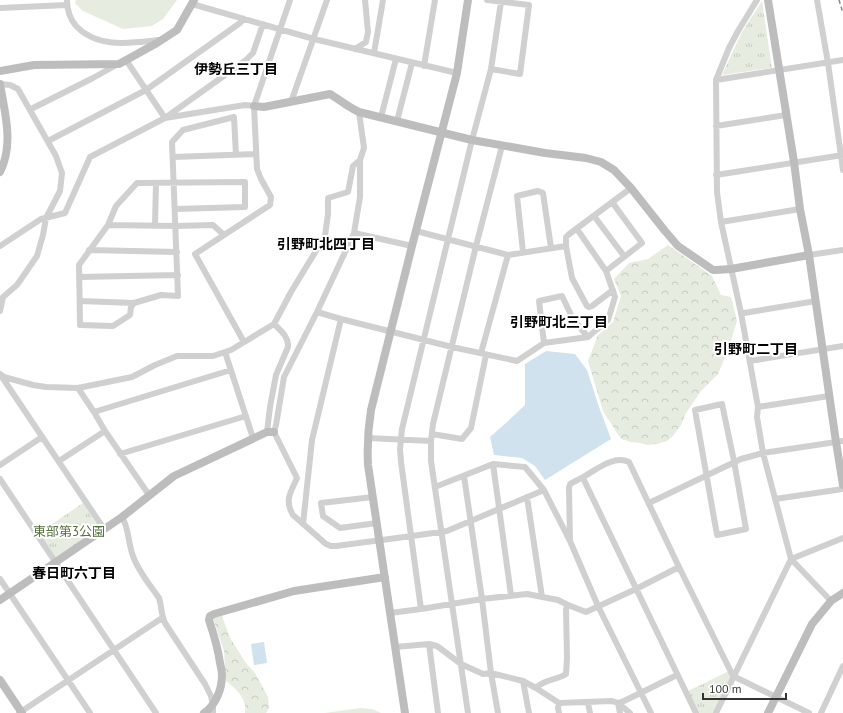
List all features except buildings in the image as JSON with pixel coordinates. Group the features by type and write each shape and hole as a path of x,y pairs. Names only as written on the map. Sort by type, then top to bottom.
{"street":[{"path":"244,342 195,254 270,205 271,197 256,169 254,106 290,0"},
{"path":"291,102 327,0"},
{"path":"355,49 366,42 368,32 365,0"},
{"path":"374,54 383,0"},
{"path":"424,66 435,0"},
{"path":"405,713 368,465 368,438 371,410 456,73 468,0"},
{"path":"487,0 529,5 520,74 491,69"},
{"path":"757,0 729,48 716,80 717,192 721,222 750,360 758,407 758,424 763,453 791,559 832,601"},
{"path":"768,0 800,209 809,255 829,396 840,442 843,485"},
{"path":"817,0 828,63 843,170"},
{"path":"31,109 93,78 162,40 177,30 193,2 244,19 314,39 456,73"},
{"path":"422,609 401,462 401,439 404,417 472,140 491,69 500,2"},
{"path":"0,8 67,3 69,14 74,23 82,32 91,37 102,41 115,43 162,40"},
{"path":"48,141 146,90 240,24 244,19"},
{"path":"0,246 41,219 65,213 90,157 165,118 246,60 253,53 263,24"},
{"path":"381,117 396,59"},
{"path":"716,80 843,60"},
{"path":"123,62 146,90 165,118"},
{"path":"0,71 34,65 123,62"},
{"path":"398,121 412,63"},
{"path":"0,172 5,163 8,143 7,123 0,84 10,85 18,89 31,109 56,156 62,173 60,191 46,218 37,256 17,285 2,298 0,310"},
{"path":"165,118 245,105 264,107 330,94 350,108 359,112 472,140 544,153 586,158 601,162 614,170 631,188 664,231 678,246 712,270 843,250"},
{"path":"0,600 122,517 174,476 253,438 270,432 276,425 284,377 317,312 354,233 360,197 360,160 364,148 359,112"},
{"path":"716,126 786,115"},
{"path":"80,301 134,303 161,295 178,296 172,142 183,130 234,117 236,155"},
{"path":"468,713 431,461 431,441 433,424 502,146"},
{"path":"173,157 256,154"},
{"path":"716,174 842,155"},
{"path":"0,374 4,377 33,385 78,388 132,377 177,356 213,356 231,350 274,324 324,236 328,214 328,198 348,192 353,166 360,160"},
{"path":"134,303 131,307 130,315 113,326 80,325 78,265 108,225 116,206 137,183 245,182 245,207 175,209"},
{"path":"156,183 156,226"},
{"path":"613,290 592,306 587,306 572,278 566,246 566,237 631,188"},
{"path":"524,252 517,196 538,191 543,193 551,248"},
{"path":"606,271 642,243 612,202"},
{"path":"721,222 800,209"},
{"path":"594,216 624,256"},
{"path":"108,225 213,225 224,235"},
{"path":"317,312 452,347 517,361 544,343 588,337 608,320 615,297 613,290 606,271 577,229"},
{"path":"416,231 508,255 566,246"},
{"path":"354,233 412,246"},
{"path":"89,250 177,252"},
{"path":"432,434 462,439 471,428 484,354 508,255"},
{"path":"79,277 178,275"},
{"path":"544,343 539,301 562,296 573,319 588,337"},
{"path":"741,312 744,313 816,301"},
{"path":"303,524 312,440 341,319"},
{"path":"274,324 286,337 289,344 276,374 270,407 270,432 297,478 290,494 288,505 293,515 326,544 331,546 447,531 544,490"},
{"path":"750,360 843,346"},
{"path":"225,352 253,438"},
{"path":"94,412 231,370"},
{"path":"0,374 104,529"},
{"path":"78,388 149,496"},
{"path":"758,407 829,396"},
{"path":"722,404 746,529 717,535 707,476 695,410 722,404"},
{"path":"120,454 246,416"},
{"path":"59,461 105,431"},
{"path":"0,465 42,437"},
{"path":"368,438 431,441"},
{"path":"648,503 734,462 754,455 840,442"},
{"path":"570,541 570,484 606,464 620,460 629,462 733,676 809,713"},
{"path":"435,487 493,464 525,467 544,490 570,541 598,606 651,713"},
{"path":"493,464 511,595"},
{"path":"464,476 491,673 498,713"},
{"path":"583,478 696,713"},
{"path":"0,479 156,713"},
{"path":"775,499 843,489"},
{"path":"373,497 321,503 323,516 340,528 377,523"},
{"path":"527,497 542,597"},
{"path":"122,517 125,521 134,558 139,569 161,603 162,618 205,684 211,696 213,709"},
{"path":"716,713 791,559 843,538"},
{"path":"390,613 482,599 527,594 558,600 586,612 679,567"},
{"path":"204,713 213,709 217,700 222,675 218,648 209,620 210,616 294,591 385,577"},
{"path":"0,578 90,713"},
{"path":"768,713 812,624 832,601 843,593"},
{"path":"536,688 539,684 562,677 566,674 566,609 568,605"},
{"path":"0,680 20,713 162,618"},
{"path":"395,647 429,644 437,646 461,664 482,674 491,673 523,681 559,703 612,701 618,703 630,713"},
{"path":"429,644 438,713"},
{"path":"820,713 843,666"},
{"path":"618,703 677,675"},
{"path":"523,681 529,713"},
{"path":"559,703 559,713"},
{"path":"588,703 590,713"},
{"path":"618,703 620,713"}],"green space":[{"path":"76,0 177,0 163,19 152,26 123,29 83,11 75,3"},
{"path":"762,1 772,68 722,75 742,32"},
{"path":"668,245 712,276 721,295 731,297 737,321 727,353 718,374 701,391 686,413 681,425 673,436 667,441 647,445 621,439 603,411 588,361 598,335 613,322 621,296 614,279 629,263 648,259"},
{"name":"東部第3公園","path":"83,503 99,528 56,558 39,533"},
{"path":"222,616 230,638 246,663 255,673 268,697 269,708 266,713 245,713 243,699 226,681 224,651 213,618"},
{"path":"729,671 732,676 714,713 697,713 686,692"},
{"path":"361,708 372,709 381,713 325,713"}],"water":[{"path":"546,351 575,354 587,370 611,439 545,480 535,466 522,458 494,455 490,437 525,405 525,364"},
{"path":"264,642 267,663 254,665 251,644"}],"railway":[{"path":"839,0 843,13"}],"district":[{"name":"伊勢丘三丁目","path":"236,69"},
{"name":"引野町北四丁目","path":"326,244"},
{"name":"引野町北三丁目","path":"559,322"},
{"name":"引野町二丁目","path":"756,349"},
{"name":"春日町六丁目","path":"74,573"}]}
